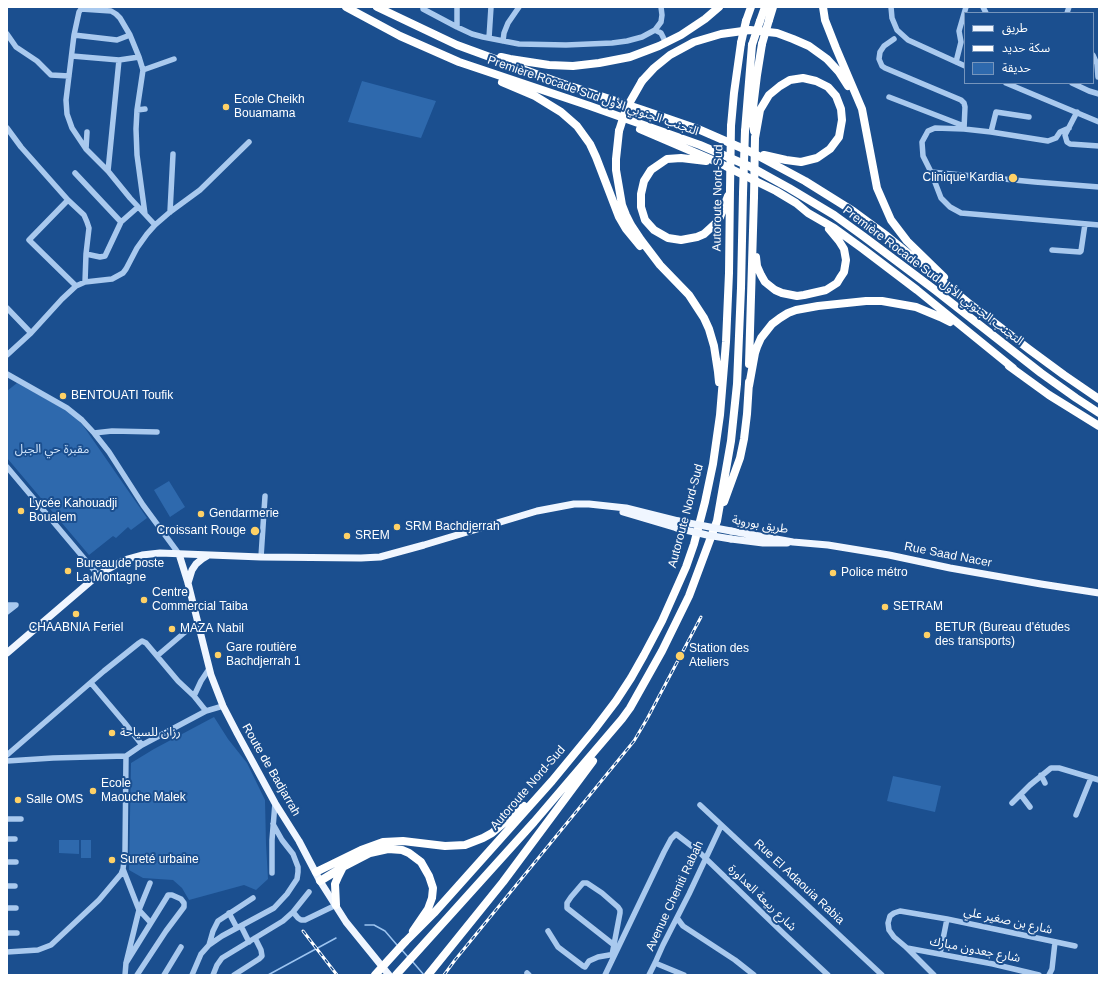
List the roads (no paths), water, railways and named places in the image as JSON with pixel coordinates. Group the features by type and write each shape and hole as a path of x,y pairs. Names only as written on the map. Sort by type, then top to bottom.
{"highway":[{"name":"Première Rocade Sud التجنب الجنوبي الأول","path":"377,7 457,45 558,82 698,129 753,153 805,181 853,211 887,236 971,305 1064,375 1099,399"},
{"path":"457,45 510,59 549,65 573,66 599,63 630,57 666,43 705,19 719,7"},
{"name":"Autoroute Nord-Sud","path":"376,975 405,942 434,913 552,781 594,730 631,678 662,621 686,567 694,544 705,502 714,458 720,415 723,388 728,287 731,126 741,42 751,7"},
{"name":"Autoroute Nord-Sud","path":"396,975 534,822 622,719 630,708 662,651 689,596 717,521 731,441 737,384 745,131 752,45 765,7"},
{"path":"717,521 740,458 747,414 755,138 752,116 762,44 773,7"},
{"path":"823,7 825,20 833,41 862,109 877,188 891,220 907,241 971,305"},
{"name":"Première Rocade Sud التجنب الجنوبي الأول","path":"348,8 400,36 459,62 700,145 751,167 834,215 935,290 1036,369 1099,413"},
{"path":"660,265 635,232 622,205 616,170 616,159 619,131 626,109 642,81 654,68 670,55 694,42 721,34 750,30 777,33 809,46 827,59 839,72 862,109"},
{"path":"459,62 535,96 561,112 577,126 590,144 615,209 626,229 632,238 689,295 710,329 718,372 720,415"},
{"path":"753,153 801,162 817,158 830,149 838,137 842,120 841,108 836,96 828,87 816,81 803,78 790,80 769,95 760,110 755,138"},
{"path":"590,106 717,162 776,191 796,203 848,238 880,262 1049,395 1099,426"},
{"path":"717,162 681,158 667,159 651,170 642,188 640,202 645,220 654,230 668,238 681,240 697,237 704,234 716,223 723,210 730,189"},
{"path":"753,219 755,256 761,275 765,282 775,290 797,296 826,290 837,283 844,272 846,260 844,249 839,241 818,219"},
{"path":"749,386 756,347 765,332 780,318 788,313 806,308 866,301 882,301 916,307 940,317 1013,368"},
{"path":"425,975 430,972 513,870 578,783 622,719"},
{"path":"316,872 361,850 383,842 403,841 445,846 465,845 475,842 492,834 552,781"},
{"path":"320,881 370,853 388,849 402,850 410,853 421,862 431,880 433,893 428,909 405,942"},
{"path":"336,905 335,884 343,868"}],"main road":[{"name":"طريق بوروبة","path":"7,653 98,576 124,560 142,555 160,553 261,557 380,557 543,510 574,504 612,507 630,514 677,524 706,535 731,535 774,544 793,542"},
{"name":"Rue Saad Nacer","path":"793,542 828,545 1028,582 1099,593"},
{"name":"Route de Badjarrah","path":"179,554 188,583 209,668 222,706 275,803 299,841 320,881 346,922 389,975"},
{"path":"188,583 192,570 196,564 202,558 208,556"}],"street":[{"path":"423,7 423,9 472,34 504,41 536,45 612,43 642,37 655,30 661,22 661,7"},
{"path":"457,27 458,7"},
{"path":"489,38 491,7"},
{"path":"504,41 504,33 508,23 520,7"},
{"path":"891,7 892,18 897,30 908,40 964,66"},
{"path":"145,214 136,129 142,70 139,57 130,35 116,14 111,11 84,8 79,12 74,34 66,100 67,114 72,128 86,149 108,171 138,207 155,225"},
{"path":"956,62 961,42 959,31 964,14"},
{"path":"655,30 661,34 666,43"},
{"path":"7,34 16,47 37,61 51,75 69,76"},
{"path":"74,34 117,40 130,35"},
{"path":"894,39 884,46 880,52 879,59 882,66 961,100 965,107 964,127"},
{"path":"72,56 119,60 139,57"},
{"path":"1094,57 1097,64 1097,76"},
{"path":"142,70 174,59"},
{"path":"108,171 119,60"},
{"path":"1008,84 1099,122"},
{"path":"1074,84 1099,94"},
{"path":"889,97 964,127 991,132 1048,141 1056,138 1060,132 1069,128"},
{"path":"137,110 145,109"},
{"path":"991,132 996,112 1028,117"},
{"path":"1077,112 1065,136 1067,142 1070,144 1099,146"},
{"path":"964,127 936,128 928,131 922,142 923,156 932,172 941,198 950,207 961,213 1099,225"},
{"path":"7,128 68,200 84,215 88,222 89,228 85,282"},
{"path":"86,149 87,132"},
{"path":"7,355 31,333 76,286 85,282 107,280 117,277 122,273 126,269 136,248 155,225 200,190 249,142"},
{"path":"170,212 173,154"},
{"path":"932,172 1099,187"},
{"path":"74,173 121,222"},
{"path":"68,200 29,240 76,286"},
{"path":"86,254 100,257 105,256 121,222 138,207"},
{"path":"1052,250 1080,252 1085,224"},
{"path":"7,308 31,333"},
{"path":"7,374 76,414 109,452 143,505 179,554"},
{"path":"94,433 112,431 157,432"},
{"path":"7,467 98,576"},
{"path":"261,557 265,496"},
{"path":"7,605 16,605 7,612"},
{"path":"157,656 198,621"},
{"path":"7,755 140,642 144,641 178,681 194,696 206,712"},
{"path":"194,696 209,668"},
{"path":"91,683 142,745"},
{"path":"7,761 126,756 142,745 206,712 222,706"},
{"path":"7,952 38,950 51,945 99,900 117,879 123,869 125,853 126,756"},
{"path":"1012,803 1048,769 1055,767 1070,770 1099,780"},
{"path":"1041,775 1045,783"},
{"path":"1076,815 1092,778"},
{"path":"1021,794 1030,807"},
{"path":"272,873 271,854 275,803"},
{"name":"Rue El Adaouia Rabia","path":"700,806 882,975"},
{"path":"7,819 21,819"},
{"path":"192,975 201,954 209,945 222,936 274,908 294,885 298,876 298,867 293,854 282,840 273,824"},
{"name":"Avenue Cheniti Rabah","path":"649,975 721,826"},
{"name":"شارع ربيعة العداورة","path":"614,954 670,839 676,834 698,851 828,975"},
{"path":"7,839 15,839"},
{"path":"7,862 16,862"},
{"path":"123,869 139,910 150,922"},
{"path":"125,975 126,963 139,910 150,883"},
{"path":"605,975 614,954 614,945 620,913 618,907 602,893 587,883 583,883 571,896 567,903 567,908 614,945"},
{"path":"7,886 15,886"},
{"path":"213,975 222,958 279,924 293,912 309,892"},
{"path":"126,963 168,895 179,897 184,904 184,908 166,931 137,975"},
{"path":"209,945 216,925 221,918 254,898"},
{"path":"293,912 301,920 305,920 336,905"},
{"path":"7,908 16,908"},
{"path":"934,975 907,948 894,938 889,930 888,923 890,916 897,911 906,911 947,919"},
{"path":"229,913 249,942"},
{"path":"677,918 683,926 735,960 754,975"},
{"name":"شارع بن صغير علي","path":"940,954 947,919 1075,946"},
{"path":"548,931 558,947 585,967 586,964 598,957 614,954"},
{"path":"7,932 17,932"},
{"path":"234,975 262,956 256,938"},
{"path":"1049,975 1051,973 1056,942"},
{"path":"164,975 181,947"},
{"name":"شارع جعدون مبارك","path":"907,948 993,964 1040,975"},
{"path":"656,963 684,975"}],"waterway":[{"path":"365,925 374,925 385,931 397,945"},
{"path":"268,975 336,938"},
{"path":"401,949 408,957"},
{"path":"412,961 424,975"}],"railway":[{"path":"444,975 634,741 701,617"},
{"path":"303,931 337,975"}],"place":[{"name":"Ecole Cheikh Bouamama","path":"226,107"},
{"name":"Clinique Kardia","path":"1013,178"},
{"name":"BENTOUATI Toufik","path":"63,396"},
{"name":"Lycée Kahouadji Boualem","path":"21,511"},
{"name":"Gendarmerie","path":"201,514"},
{"name":"SRM Bachdjerrah","path":"397,527"},
{"name":"Croissant Rouge","path":"255,531"},
{"name":"SREM","path":"347,536"},
{"name":"Bureau de poste La Montagne","path":"68,571"},
{"name":"Police métro","path":"833,573"},
{"name":"Centre Commercial Taiba","path":"144,600"},
{"name":"SETRAM","path":"885,607"},
{"name":"CHAABNIA Feriel","path":"76,614"},
{"name":"MAZA Nabil","path":"172,629"},
{"name":"BETUR (Bureau d'études des transports)","path":"927,635"},
{"name":"Gare routière Bachdjerrah 1","path":"218,655"},
{"name":"Station des Ateliers","path":"680,656"},
{"name":"رزان للسياحة","path":"112,733"},
{"name":"Ecole Maouche Malek","path":"93,791"},
{"name":"Salle OMS","path":"18,800"},
{"name":"Sureté urbaine","path":"112,860"}],"park label":[{"name":"مقبرة حي الجبل","path":"52,450"}]}
